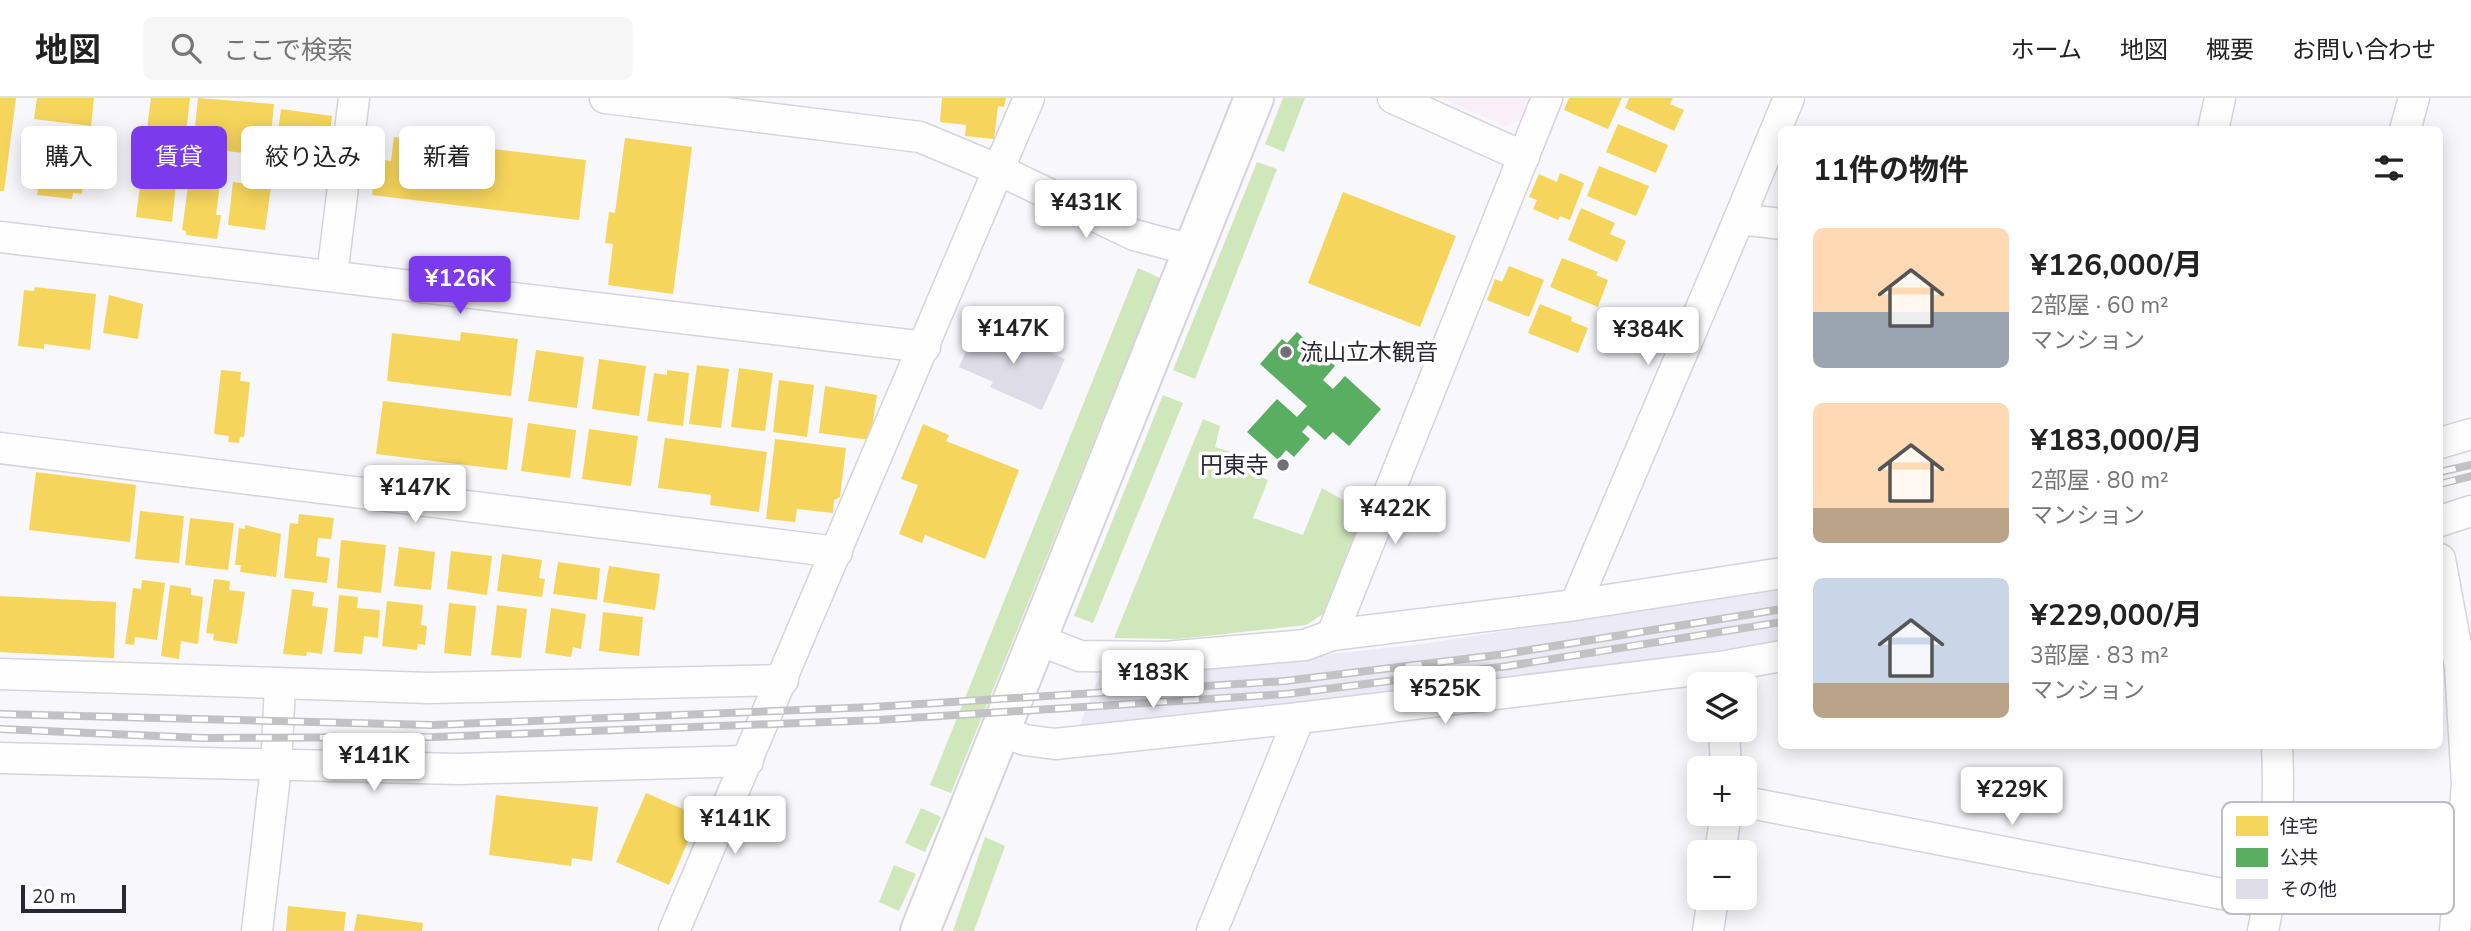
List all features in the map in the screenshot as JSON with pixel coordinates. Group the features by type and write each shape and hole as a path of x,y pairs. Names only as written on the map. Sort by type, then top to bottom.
{"street":[{"path":"332,276 354,98"},
{"path":"605,98 920,137 999,170 1134,235 1195,251"},
{"path":"674,931 1029,98"},
{"path":"920,931 1195,251 1254,98"},
{"path":"1393,98 1524,157"},
{"path":"1332,635 1547,98"},
{"path":"1575,605 1789,98"},
{"path":"2214,126 2220,98"},
{"path":"2406,126 2414,98"},
{"path":"1739,219 1778,224"},
{"path":"0,243 0,237 925,347"},
{"path":"2443,442 2471,434"},
{"path":"0,447 837,552"},
{"path":"2443,520 2471,511"},
{"path":"2443,571 2466,667 2466,874 2455,931"},
{"path":"1036,639 1080,656 1165,657 1305,645 1332,635 1575,605 1778,574"},
{"path":"1733,672 1778,657"},
{"path":"0,674 429,688 783,680"},
{"path":"1001,731 1025,740 1055,744 1687,679"},
{"path":"257,931 276,766 280,685"},
{"path":"1212,931 1299,718"},
{"path":"2277,749 2278,802"},
{"path":"0,758 458,769 748,761"},
{"path":"1757,805 2222,907"},
{"path":"1707,931 1711,910"}],"shaded area":[{"path":"1439,98 1531,98 1522,119 1506,126"},
{"path":"1778,589 1778,641 1402,696 1077,732 1102,670 1183,671 1429,643"}],"green space":[{"path":"1283,98 1305,98 1284,152 1265,144"},
{"path":"1257,162 1277,169 1195,379 1173,370"},
{"path":"1138,268 1160,278 951,793 930,785"},
{"path":"1163,395 1183,403 1093,623 1074,616"},
{"path":"1203,419 1220,426 1215,447 1237,454 1233,466 1268,480 1253,518 1303,535 1322,488 1364,512 1323,614 1306,625 1179,639 1114,638"},
{"path":"921,808 941,817 925,852 905,843"},
{"path":"985,837 1005,846 974,931 953,931"},
{"path":"894,865 916,874 899,911 879,902"}],"building: 住宅":[{"path":"0,98 16,98 4,191 0,191"},
{"path":"37,98 94,98 91,126 34,119"},
{"path":"151,98 190,98 187,126 147,126"},
{"path":"198,98 274,104 272,126 241,126 241,153 227,151 227,126 195,126"},
{"path":"942,98 1006,98 1004,107 998,106 994,139 965,136 966,125 940,122"},
{"path":"1569,98 1622,98 1608,129 1564,110"},
{"path":"1629,98 1673,98 1670,104 1684,110 1674,131 1625,108"},
{"path":"281,109 332,116 331,126 279,126"},
{"path":"1618,124 1668,145 1656,173 1606,152"},
{"path":"394,137 399,138 399,189 495,189 495,149 586,160 579,220 372,195 373,189 385,189 385,160 391,161"},
{"path":"625,138 692,147 673,294 608,285 613,244 605,243 609,212 615,213"},
{"path":"1599,166 1649,186 1636,216 1587,196"},
{"path":"1560,173 1584,183 1570,220 1560,216 1558,220 1533,209 1537,200 1529,197 1539,174 1557,182"},
{"path":"233,182 241,183 241,189 271,189 265,230 228,225"},
{"path":"38,189 83,189 82,194 73,193 72,199 37,195"},
{"path":"140,189 176,189 172,222 136,217"},
{"path":"188,189 219,189 216,215 221,215 217,239 186,235 186,231 182,230"},
{"path":"1343,192 1456,236 1420,327 1308,283"},
{"path":"1581,208 1615,223 1610,234 1626,241 1617,262 1568,240"},
{"path":"1562,258 1598,272 1596,275 1608,280 1598,307 1550,287"},
{"path":"1509,266 1544,280 1529,317 1487,300 1495,279 1502,282"},
{"path":"35,287 96,294 90,350 44,344 44,349 18,346 24,290 34,291"},
{"path":"109,295 143,304 138,339 103,333"},
{"path":"1540,304 1572,317 1571,321 1588,328 1578,353 1528,333"},
{"path":"461,332 518,339 511,396 387,381 392,333 460,341"},
{"path":"536,350 584,357 577,408 528,401"},
{"path":"599,359 646,366 639,416 592,409"},
{"path":"697,365 729,369 721,428 689,424"},
{"path":"739,368 773,373 765,431 731,427"},
{"path":"221,370 241,372 240,381 250,382 244,437 240,437 239,443 228,442 229,436 214,434"},
{"path":"667,370 689,373 683,426 647,421 654,373 667,375"},
{"path":"779,380 814,385 807,437 773,432"},
{"path":"825,386 877,395 870,440 819,433"},
{"path":"383,401 513,418 507,470 376,454"},
{"path":"528,423 576,430 570,478 521,471"},
{"path":"923,424 949,435 946,441 1019,470 985,559 925,535 922,543 899,534 918,485 901,479"},
{"path":"589,429 638,436 631,486 582,479"},
{"path":"665,438 767,452 759,512 710,505 711,495 658,488"},
{"path":"775,439 846,448 840,497 834,500 833,513 797,509 795,522 766,519"},
{"path":"36,472 136,485 130,542 29,530"},
{"path":"140,511 184,516 179,563 135,559"},
{"path":"299,514 334,518 331,539 318,538 316,556 330,558 327,583 284,578 290,523 298,524"},
{"path":"190,518 234,523 228,570 185,565"},
{"path":"245,525 281,534 276,577 240,572 241,565 235,565 239,528 245,529"},
{"path":"341,540 386,545 381,593 337,588"},
{"path":"399,547 435,552 431,590 394,586"},
{"path":"451,551 492,556 487,595 447,589"},
{"path":"502,554 542,560 539,578 545,579 542,597 497,591"},
{"path":"558,562 600,568 597,600 553,594"},
{"path":"609,566 660,574 655,610 603,602"},
{"path":"214,579 230,581 229,590 245,592 237,644 213,640 214,634 206,633"},
{"path":"142,580 165,583 157,640 135,637 134,645 125,644 133,588 141,589"},
{"path":"170,585 191,588 191,595 203,597 198,644 181,641 179,659 161,656"},
{"path":"292,589 314,592 312,606 328,608 322,654 283,654"},
{"path":"339,595 358,597 357,608 380,610 378,638 364,636 362,654 334,652"},
{"path":"0,596 116,602 114,658 0,652"},
{"path":"387,601 423,605 421,625 427,626 425,645 418,644 417,650 382,646"},
{"path":"449,603 476,606 471,656 444,653"},
{"path":"497,605 527,609 521,658 491,655"},
{"path":"551,608 586,614 581,649 573,647 571,657 545,653"},
{"path":"603,612 643,617 639,656 599,651"},
{"path":"646,793 699,816 669,885 616,862"},
{"path":"496,795 598,807 592,861 572,858 571,866 489,855"},
{"path":"288,906 346,912 344,931 286,931"},
{"path":"357,914 423,923 422,931 354,931"}],"building: 公共":[{"path":"1297,332 1335,366 1323,380 1333,389 1345,376 1381,409 1349,446 1333,432 1325,440 1308,425 1302,432 1310,439 1294,457 1286,450 1278,460 1247,432 1277,399 1297,417 1307,406 1260,364 1282,339 1287,343"}],"building: その他":[{"path":"976,328 992,336 996,328 1065,359 1042,410 990,387 993,382 959,367"}],"railway":[{"path":"2443,471 2471,465"},
{"path":"2443,483 2471,476"},
{"path":"0,714 433,725 873,707 1285,681 1505,654 1778,610"},
{"path":"0,729 202,738 434,737 878,720 1286,694 1508,666 1778,623"}],"place":[{"name":"流山立木観音","path":"1286,352"},
{"name":"円東寺","path":"1283,465"}]}
